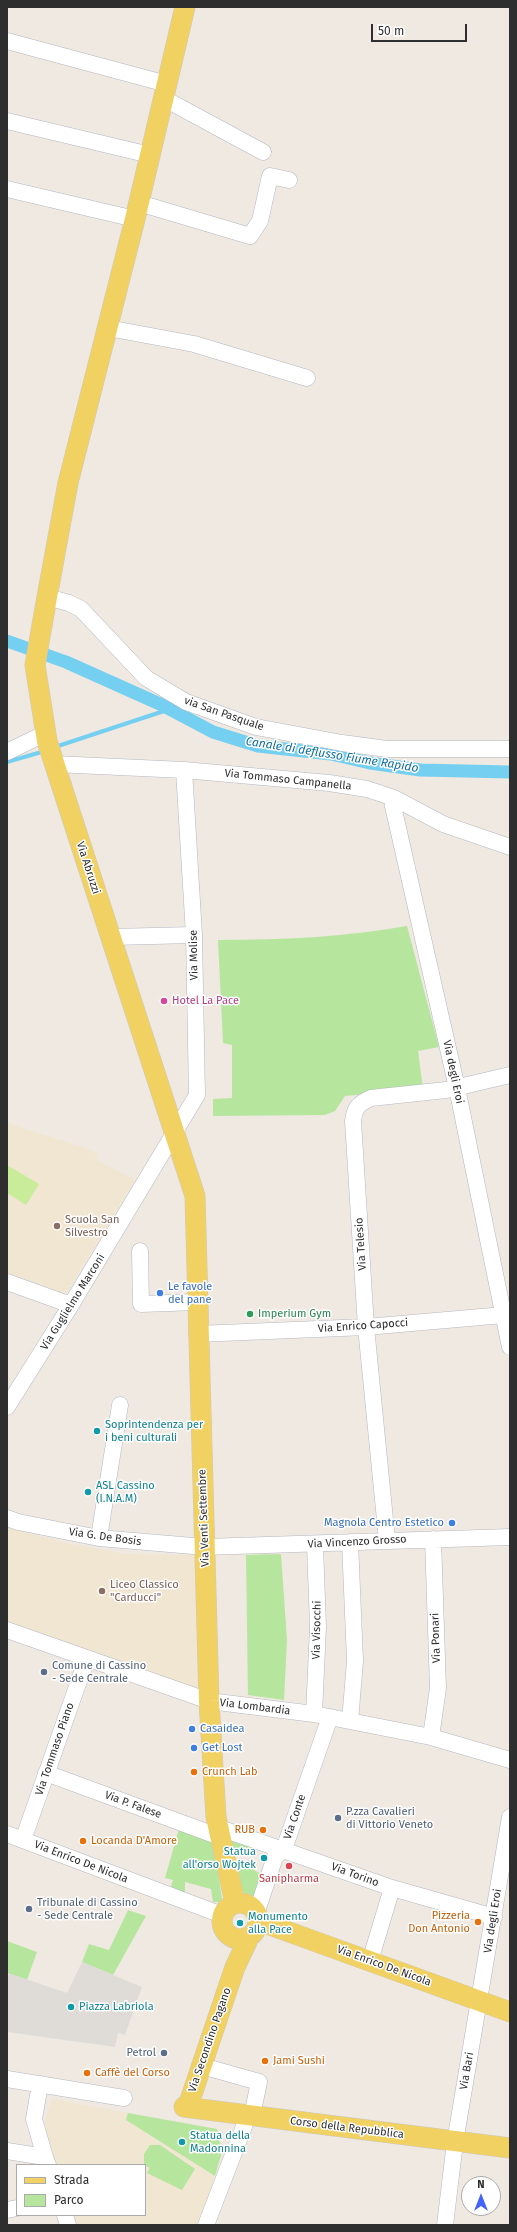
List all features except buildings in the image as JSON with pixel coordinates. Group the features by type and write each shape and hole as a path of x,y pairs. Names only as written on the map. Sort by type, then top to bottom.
{"main road":[{"name":"Via Abruzzi","path":"174,1135 49,748 35,665 68,483 137,211 165,91 180,11"},
{"name":"Via Venti Settembre","path":"174,1135 195,1196 209,1701 219,1832 229,1909 222,1926 228,1935 248,1929"},
{"path":"229,1909 246,1904 248,1929"},
{"name":"Via Enrico De Nicola","path":"248,1929 267,1924 510,2012"},
{"name":"Via Secondino Pagano","path":"248,1929 247,1942 235,1967 189,2103 184,2107 179,2094 231,1952 248,1929"},
{"name":"Corso della Repubblica","path":"184,2107 510,2148"}],"street":[{"path":"7,41 165,91 263,152"},
{"path":"7,120 150,155"},
{"path":"7,189 137,211 250,236 260,220 270,176 289,180"},
{"path":"108,328 194,344 307,378"},
{"name":"via San Pasquale","path":"47,597 69,602 81,609 146,678 186,702 256,727 342,743 387,749 510,749"},
{"path":"7,752 49,748"},
{"name":"Via Tommaso Campanella","path":"49,748 184,770 329,783 367,789 394,798 443,824 510,847"},
{"name":"Via Molise","path":"174,1135 197,1095 194,935 184,770"},
{"name":"Via degli Eroi","path":"394,798 393,806 458,1092 510,1347"},
{"path":"111,937 194,935"},
{"name":"Via Telesio","path":"458,1092 510,1075"},
{"name":"Via Telesio","path":"387,1540 366,1327 353,1121 354,1109 361,1103 371,1098 458,1092 510,1086"},
{"name":"Via Guglielmo Marconi","path":"7,1406 72,1305 174,1135"},
{"path":"140,1251 141,1304 197,1302"},
{"path":"7,1282 72,1305"},
{"name":"Via Enrico Capocci","path":"198,1334 366,1327 504,1314"},
{"path":"99,1538 120,1405"},
{"name":"Via G. De Bosis","path":"7,1518 18,1522 99,1538 205,1547"},
{"name":"Via Vincenzo Grosso","path":"205,1547 315,1545 387,1540 510,1537"},
{"name":"Via Ponari","path":"431,1737 438,1688 433,1539"},
{"path":"350,1542 355,1661 350,1721"},
{"name":"Via Visocchi","path":"315,1545 322,1716"},
{"name":"Via Lombardia","path":"7,1630 209,1701 350,1721 431,1737 510,1760"},
{"name":"Via Tommaso Piano","path":"23,1840 87,1658"},
{"name":"Via Conte","path":"248,1929 275,1857 284,1849 322,1716"},
{"name":"Via P. Falese","path":"46,1774 219,1832"},
{"name":"Via degli Eroi","path":"479,2001 494,1917 505,1872 510,1817"},
{"name":"Via Torino","path":"219,1832 284,1849 392,1888 494,1917"},
{"name":"Via Enrico De Nicola","path":"7,1834 229,1909"},
{"path":"370,1961 392,1888"},
{"name":"Via Bari","path":"445,2225 455,2142 479,2001"},
{"path":"202,2066 259,2082 250,2116 206,2225"},
{"path":"7,2079 124,2098"},
{"path":"40,2084 34,2120 46,2161"},
{"path":"7,2151 46,2161"}],"shaded area":[{"name":"Scuola San Silvestro","path":"7,1123 88,1149 98,1154 97,1160 135,1180 66,1294 7,1273"},
{"name":"Liceo Classico \"Carducci\"","path":"7,1528 67,1543 126,1554 195,1555 200,1690 7,1627"},
{"name":"Piazza Labriola","path":"82,1962 142,1987 125,2035 118,2033 115,2047 7,2032 7,1976 11,1974 67,1993"},
{"path":"52,2099 128,2113 127,2120 215,2176 201,2225 73,2225 70,2216 146,2216 146,2164 56,2164 44,2123"}],"green space":[{"path":"407,926 439,1047 418,1051 423,1089 345,1096 335,1111 325,1115 213,1116 213,1099 232,1098 232,1045 223,1043 218,940 313,937 360,933"},
{"path":"7,1165 39,1184 26,1205 7,1193"},
{"path":"281,1554 287,1640 284,1700 248,1695 246,1555"},
{"path":"179,1829 213,1839 222,1899 219,1902 213,1902 211,1889 185,1882 185,1895 170,1890 173,1880 165,1878"},
{"path":"231,1841 250,1847 244,1853 234,1853"},
{"path":"246,1865 264,1876 253,1899 242,1891 237,1866"},
{"path":"128,1910 146,1916 113,1975 82,1962 89,1944 109,1950"},
{"path":"7,1941 37,1952 27,1980 7,1973"},
{"path":"128,2113 217,2129 222,2152 215,2176 126,2120"},
{"path":"150,2145 160,2145 195,2169 182,2190 147,2173 150,2168 144,2164 144,2154"}],"waterway":[{"name":"Canale di deflusso Fiume Rapido","path":"7,641 66,662 162,705 213,732 258,746 331,754 370,763 420,770 510,772"},
{"path":"55,747 170,709"},
{"path":"7,762 45,751"}],"place":[{"name":"Hotel La Pace","path":"164,1001"},
{"name":"Scuola San Silvestro","path":"57,1226"},
{"name":"Le favole del pane","path":"160,1293"},
{"name":"Imperium Gym","path":"250,1314"},
{"name":"Soprintendenza per i beni culturali","path":"97,1431"},
{"name":"ASL Cassino (I.N.A.M)","path":"88,1492"},
{"name":"Magnola Centro Estetico","path":"452,1523"},
{"name":"Liceo Classico \"Carducci\"","path":"102,1591"},
{"name":"Comune di Cassino - Sede Centrale","path":"44,1672"},
{"name":"Casaidea","path":"192,1729"},
{"name":"Get Lost","path":"194,1748"},
{"name":"Crunch Lab","path":"194,1772"},
{"name":"P.zza Cavalieri di Vittorio Veneto","path":"338,1818"},
{"name":"RUB","path":"263,1830"},
{"name":"Locanda D'Amore","path":"83,1841"},
{"name":"Statua all'orso Wojtek","path":"264,1858"},
{"name":"Sanipharma","path":"289,1866"},
{"name":"Tribunale di Cassino - Sede Centrale","path":"29,1909"},
{"name":"Pizzeria Don Antonio","path":"478,1922"},
{"name":"Monumento alla Pace","path":"240,1923"},
{"name":"Piazza Labriola","path":"71,2007"},
{"name":"Petrol","path":"164,2053"},
{"name":"Jami Sushi","path":"265,2061"},
{"name":"Caffè del Corso","path":"87,2073"},
{"name":"Statua della Madonnina","path":"182,2142"}]}
